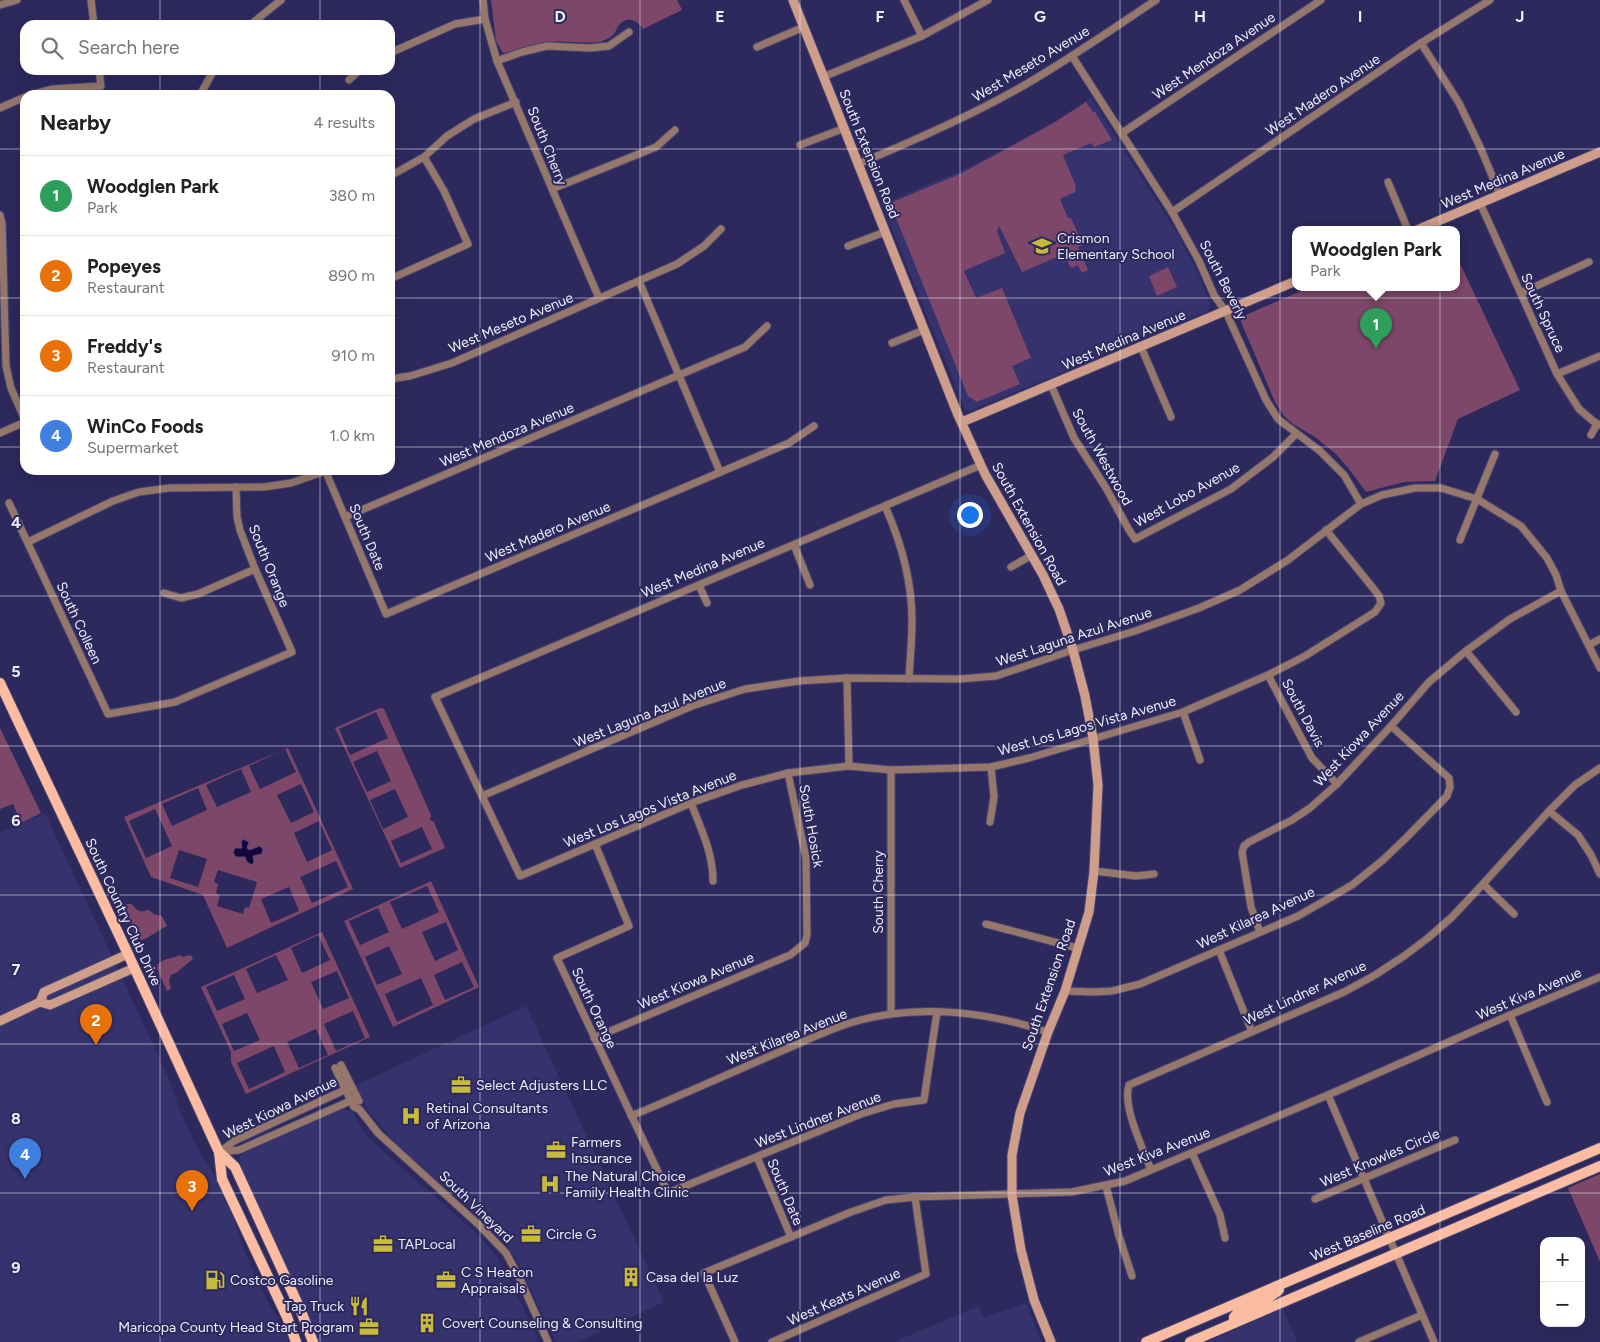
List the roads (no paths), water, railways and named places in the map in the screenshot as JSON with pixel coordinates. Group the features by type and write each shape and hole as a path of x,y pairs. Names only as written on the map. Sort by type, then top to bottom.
{"main road":[{"name":"South Country Club Drive","path":"0,684 219,1152 222,1179 287,1317 296,1342"},
{"name":"West Baseline Road","path":"1146,1342 1600,1148"},
{"name":"South Country Club Drive","path":"219,1152 235,1167 301,1311 313,1342"},
{"path":"1190,1342 1600,1166"},
{"path":"1234,1324 1234,1317 1238,1312 1267,1299 1292,1280"}],"street":[{"path":"0,5 17,0"},
{"path":"91,0 93,20"},
{"path":"256,20 281,0"},
{"name":"South Cherry","path":"483,0 484,19 497,61 599,298"},
{"name":"South Extension Road","path":"793,0 962,422 996,495 1032,555 1059,609 1073,650 1085,696 1093,738 1098,784 1094,871 1089,912 1065,991 1048,1032 1020,1113 1012,1155 1012,1194 1021,1250 1034,1300 1052,1342"},
{"path":"904,0 922,36"},
{"path":"823,77 922,36 988,0"},
{"name":"West Meseto Avenue","path":"858,164 910,142 1015,91 1072,56 1156,0"},
{"name":"West Mendoza Avenue","path":"1122,134 1321,0"},
{"name":"West Madero Avenue","path":"1172,212 1421,43 1490,0"},
{"path":"395,51 455,24 484,19"},
{"path":"757,47 804,28"},
{"path":"497,61 547,46 590,48 609,46 629,32"},
{"path":"1421,43 1459,103 1500,195"},
{"name":"South Beverly","path":"1072,56 1172,212 1200,261 1214,295 1226,312 1266,400 1278,419 1320,451 1344,475 1362,504"},
{"path":"49,90 101,86 100,75"},
{"path":"203,90 211,75"},
{"path":"349,80 354,75"},
{"path":"0,108 20,99"},
{"path":"395,173 424,157 447,136 474,119 516,102"},
{"path":"800,145 845,128"},
{"path":"552,189 656,147 675,130"},
{"name":"West Medina Avenue","path":"1425,226 1600,152"},
{"path":"395,277 468,244 444,190 424,157"},
{"path":"1388,182 1406,226"},
{"name":"South Spruce","path":"1480,203 1557,374 1579,409 1599,424 1591,435"},
{"path":"0,215 2,223 3,367 20,409"},
{"name":"West Meseto Avenue","path":"395,378 410,376 452,363 677,264 704,246 721,229"},
{"path":"848,246 885,232"},
{"path":"1520,293 1589,262"},
{"path":"639,281 720,472"},
{"name":"West Medina Avenue","path":"962,422 1292,283"},
{"name":"West Mendoza Avenue","path":"345,517 745,347 766,326"},
{"path":"892,343 924,330"},
{"path":"1141,347 1171,417"},
{"path":"1557,374 1600,356"},
{"name":"South Westwood","path":"1051,385 1074,438 1135,538"},
{"path":"0,433 20,423"},
{"name":"West Madero Avenue","path":"386,614 789,443 814,426"},
{"name":"West Lobo Avenue","path":"1135,538 1231,488 1273,457 1296,434"},
{"path":"1460,540 1495,454"},
{"name":"West Medina Avenue","path":"482,796 435,697 981,465"},
{"path":"28,542 112,501 139,492 169,488 264,487 290,483 312,475"},
{"name":"South Date","path":"327,475 386,614"},
{"name":"South Orange","path":"236,487 236,517 255,569 292,652"},
{"name":"West Laguna Azul Avenue","path":"482,796 692,706 745,689 799,681 847,678 960,679 996,676 1073,650 1136,632 1240,590 1288,560 1362,504 1382,495 1415,488 1441,488 1477,499 1520,526 1547,558 1556,575 1561,591 1600,668"},
{"name":"South Colleen","path":"9,503 108,714 175,702 292,652"},
{"path":"885,506 896,533 908,577 912,621 909,679"},
{"name":"West Los Lagos Vista Avenue","path":"482,796 520,876 691,803 742,785 788,773 849,766 891,770 992,767 1183,712 1268,675 1305,656 1374,612 1381,603 1379,596 1326,530"},
{"path":"794,545 810,585"},
{"path":"1011,567 1032,555"},
{"path":"164,593 181,598 198,594 255,569"},
{"path":"699,585 707,603"},
{"name":"West Kiowa Avenue","path":"1260,932 1249,895 1242,852 1244,846 1310,808 1337,784 1429,682 1466,651 1510,619 1561,591"},
{"path":"1589,645 1600,639"},
{"path":"1466,651 1516,712"},
{"name":"South Davis","path":"1268,675 1312,758 1337,784"},
{"path":"847,678 849,766"},
{"path":"1183,712 1200,760"},
{"name":"West Kilarea Avenue","path":"1065,991 1112,991 1140,984 1298,916 1352,885 1389,854 1447,796 1450,787 1449,778 1391,726"},
{"path":"990,822 994,797 992,767"},
{"name":"West Lindner Avenue","path":"1152,1170 1133,1122 1126,1093 1129,1085 1344,992 1404,956 1428,938 1452,916 1549,810 1575,786 1600,768"},
{"name":"South Cherry","path":"891,770 891,1014"},
{"name":"South Hosick","path":"788,773 806,858 807,935 805,943"},
{"path":"691,803 709,847 713,867 713,881"},
{"path":"1549,810 1578,836 1591,855 1600,874"},
{"name":"South Orange","path":"595,844 629,926 557,958 668,1193"},
{"path":"1094,871 1136,876 1154,874"},
{"path":"1483,884 1514,914"},
{"path":"986,924 1078,948"},
{"name":"West Kiowa Avenue","path":"594,1038 790,955 805,943"},
{"path":"1219,950 1252,1032"},
{"path":"40,1002 44,992 128,954"},
{"path":"0,1020 40,1002 50,1005 134,968"},
{"name":"West Kiva Avenue","path":"735,1342 704,1273 851,1212 886,1200 915,1197 1072,1192 1125,1181 1600,977"},
{"name":"West Kilarea Avenue","path":"631,1116 842,1026 891,1014 937,1012 981,1015 1020,1023 1048,1032"},
{"name":"West Lindner Avenue","path":"668,1193 861,1114 894,1104 924,1100 937,1012"},
{"path":"1510,1015 1547,1102"},
{"name":"South Vineyard","path":"338,1066 354,1099 360,1104 359,1109 378,1133 480,1226 506,1253 519,1277 548,1342"},
{"name":"West Kiowa Avenue","path":"219,1152 234,1141 349,1088"},
{"path":"1328,1095 1434,1342"},
{"name":"West Kiowa Avenue","path":"219,1152 239,1150 354,1099"},
{"name":"West Knowles Circle","path":"1315,1198 1455,1140"},
{"path":"1192,1153 1220,1215 1225,1238"},
{"name":"South Date","path":"757,1157 791,1237"},
{"path":"1106,1186 1132,1276"},
{"name":"West Keats Avenue","path":"772,1342 926,1274 915,1197"},
{"path":"1359,1342 1422,1314"}],"place":[{"name":"Crismon Elementary School","path":"1042,246"},
{"name":"Woodglen Park","path":"1376,349"},
{"name":"Popeyes","path":"96,1045"},
{"name":"Select Adjusters LLC","path":"461,1085"},
{"name":"Retinal Consultants of Arizona","path":"411,1116"},
{"name":"Farmers Insurance","path":"556,1150"},
{"name":"WinCo Foods","path":"25,1179"},
{"name":"The Natural Choice Family Health Clinic","path":"550,1184"},
{"name":"Freddy's","path":"192,1211"},
{"name":"Circle G","path":"531,1234"},
{"name":"TAPLocal","path":"383,1244"},
{"name":"Casa del la Luz","path":"631,1277"},
{"name":"Costco Gasoline","path":"215,1280"},
{"name":"C S Heaton Appraisals","path":"446,1280"},
{"name":"Tap Truck","path":"359,1306"},
{"name":"Covert Counseling & Consulting","path":"427,1323"},
{"name":"Maricopa County Head Start Program","path":"369,1327"}]}
